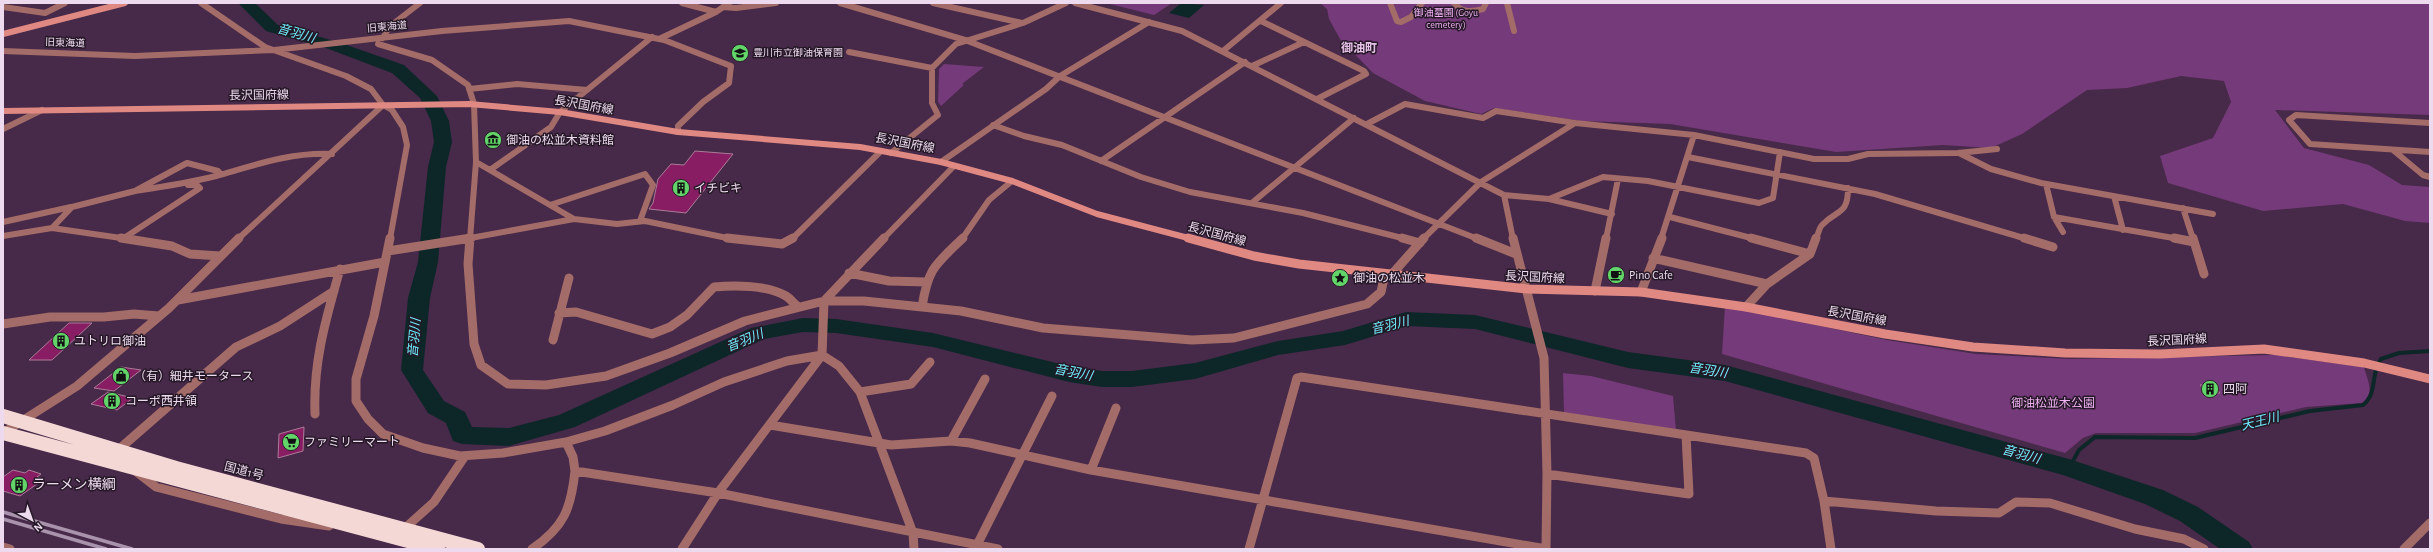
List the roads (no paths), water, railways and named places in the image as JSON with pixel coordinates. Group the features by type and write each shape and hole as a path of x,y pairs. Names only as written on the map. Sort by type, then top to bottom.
{"highway":[{"name":"国道1号","path":"3,416 117,451 478,549"},
{"path":"3,433 438,549"}],"main road":[{"path":"3,34 125,3"},
{"name":"長沢国府線","path":"3,110 471,104 560,112 678,132 881,151 941,162 1012,181 1097,214 1254,256 1299,264 1393,273 1460,283 1527,290 1641,292 1746,306 1885,334 1973,347 2073,354 2160,354 2264,349 2364,363 2430,379"}],"street":[{"path":"3,7 45,13 65,3"},
{"path":"201,3 246,35 274,50 346,76 371,89 383,105 392,110 403,127 407,145 390,250 385,262 374,316 356,379 356,400 368,419 383,434 423,448 465,456 503,453 566,442 605,431 673,405 724,382 787,361 822,354 827,356 839,366 860,392 913,533 914,549"},
{"path":"383,38 389,27 420,3"},
{"path":"682,3 716,12"},
{"path":"490,170 551,127 560,112 656,38 716,12 726,5 736,8 776,3"},
{"path":"840,3 965,40 1516,254"},
{"path":"933,3 1023,23"},
{"path":"891,153 938,114 932,103 932,68 956,44 1023,23 1066,3"},
{"path":"1075,3 1182,31 1504,195 1549,199 1612,214"},
{"path":"1223,51 1281,3"},
{"path":"1390,3 1397,21 1400,23 1407,21 1422,3"},
{"path":"1454,3 1457,7 1469,12 1483,9 1486,3"},
{"path":"1507,3 1514,30"},
{"name":"旧東海道","path":"3,51 135,56 274,50 353,40 570,21 656,38 732,66 729,83 702,102 678,126 678,132"},
{"path":"1260,21 1366,74 1317,99"},
{"path":"941,162 1046,89 1060,76 1148,22"},
{"path":"1252,66 1304,42"},
{"path":"378,44 432,60 459,77 469,89 476,162 468,264 474,344 481,365 508,384 546,385 606,376 670,353 745,321 824,303 864,301 960,311 1043,328 1192,340 1234,338 1367,304 1380,292 1384,278 1393,273 1437,224 1481,182 1575,122"},
{"path":"849,52 867,58 888,59 932,68"},
{"path":"1101,161 1245,62"},
{"path":"469,89 517,84 587,90"},
{"path":"1366,124 1405,104 1483,118 1496,111 1575,122 1694,135 1814,159 1848,159 1868,154 1958,153 1997,149"},
{"path":"3,433 77,386 159,316 177,300 220,256 332,154 383,105"},
{"path":"3,129 42,110"},
{"path":"2430,123 2296,115 2289,120 2310,144 2430,152"},
{"path":"1253,202 1354,118"},
{"path":"993,125 1024,136 1062,145 1141,177 1190,192 1253,202 1369,228 1420,243"},
{"path":"1641,292 1670,217 1694,135"},
{"path":"2394,150 2423,175 2430,177"},
{"path":"390,250 462,240 574,219 617,224 640,221 671,225 735,240 782,244 790,241 881,151"},
{"path":"3,222 135,191 181,184 294,154 308,152 332,154"},
{"path":"1549,199 1603,177 1618,180 1648,181 1758,203 1773,198 1780,152"},
{"path":"1958,153 1991,169 2046,184 2213,214"},
{"path":"1688,158 1848,188 2053,247"},
{"path":"476,162 574,219"},
{"path":"135,191 182,164 187,163 218,171 220,174"},
{"path":"682,549 718,493 822,354 824,303 849,273 954,166"},
{"path":"550,204 645,174 653,184 648,203 640,221"},
{"path":"1595,291 1618,180"},
{"path":"922,307 926,282 934,266 964,237 989,200 1012,181"},
{"path":"124,238 200,188 197,185 181,184"},
{"path":"2046,184 2054,217 2063,232"},
{"path":"1746,306 1767,284 1810,254 1821,226 1828,219 1842,212 1848,198 1848,188"},
{"path":"770,425 891,445 951,441 970,443 1091,470 1546,549 1547,474 1544,358 1527,290 1516,254 1504,195"},
{"path":"2114,196 2123,230"},
{"path":"52,228 72,207"},
{"path":"2183,208 2204,274"},
{"path":"1670,217 1810,254"},
{"path":"2054,217 2194,242"},
{"path":"3,236 52,228 172,246 190,254 220,256"},
{"path":"1653,258 1767,284"},
{"path":"177,300 340,269 385,262"},
{"path":"315,414 314,383 322,334 340,269"},
{"path":"849,273 889,281 926,282"},
{"path":"552,340 569,278"},
{"path":"559,313 576,312 652,334 662,332 698,308 714,287 724,285 759,289 786,296 798,308"},
{"path":"117,451 236,347 280,326 334,291"},
{"path":"3,324 50,318 104,317 134,314 159,316"},
{"path":"860,392 911,384 930,362"},
{"path":"1249,549 1297,378 1301,377 1806,453 1814,458 1824,500 1830,549"},
{"path":"951,441 985,379"},
{"path":"978,545 1052,396"},
{"path":"1091,470 1116,408"},
{"path":"1547,474 1689,494 1686,435"},
{"path":"532,549 561,526 572,499 575,471 573,457 566,442"},
{"path":"404,529 434,502 465,456"},
{"path":"575,471 718,493 998,549"},
{"path":"1824,500 1936,511 1999,513 2016,502 2050,503 2135,529 2184,539 2204,549"},
{"path":"2404,549 2430,522"},
{"path":"3,547 10,549"}],"waterway":[{"name":"音羽川","path":"246,3 272,28 332,45 398,69 428,96 440,121 443,142 437,167 428,262 419,298 412,370 436,407 457,418 462,435 509,437 567,421 759,333 803,325 836,326 933,340 1069,374 1102,379 1132,379 1195,371 1278,348 1345,338 1406,319 1475,322 1628,360 1725,373 2069,468 2154,497 2189,514 2240,549"},
{"name":"天王川","path":"2069,468 2079,450 2095,437 2195,438 2310,411 2363,405 2371,395 2376,371 2381,359 2399,353 2430,351"}],"railway":[{"path":"3,512 132,549"},
{"path":"3,519 106,549"}],"place":[{"name":"豊川市立御油保育園","path":"740,53"},
{"name":"御油の松並木資料館","path":"493,140"},
{"name":"イチビキ","path":"681,188"},
{"name":"Pino Cafe","path":"1616,275"},
{"name":"御油の松並木","path":"1340,278"},
{"name":"ユトリロ御油","path":"61,341"},
{"name":"（有）細井モータース","path":"121,376"},
{"name":"四阿","path":"2210,389"},
{"name":"コーポ西井領","path":"112,401"},
{"name":"ファミリーマート","path":"291,442"},
{"name":"ラーメン横綱","path":"19,485"}],"district":[{"name":"御油町","path":"1359,48"}],"park label":[{"name":"御油墓園 (Goyu cemetery)","path":"1446,18"},
{"name":"御油松並木公園","path":"2053,403"}]}
